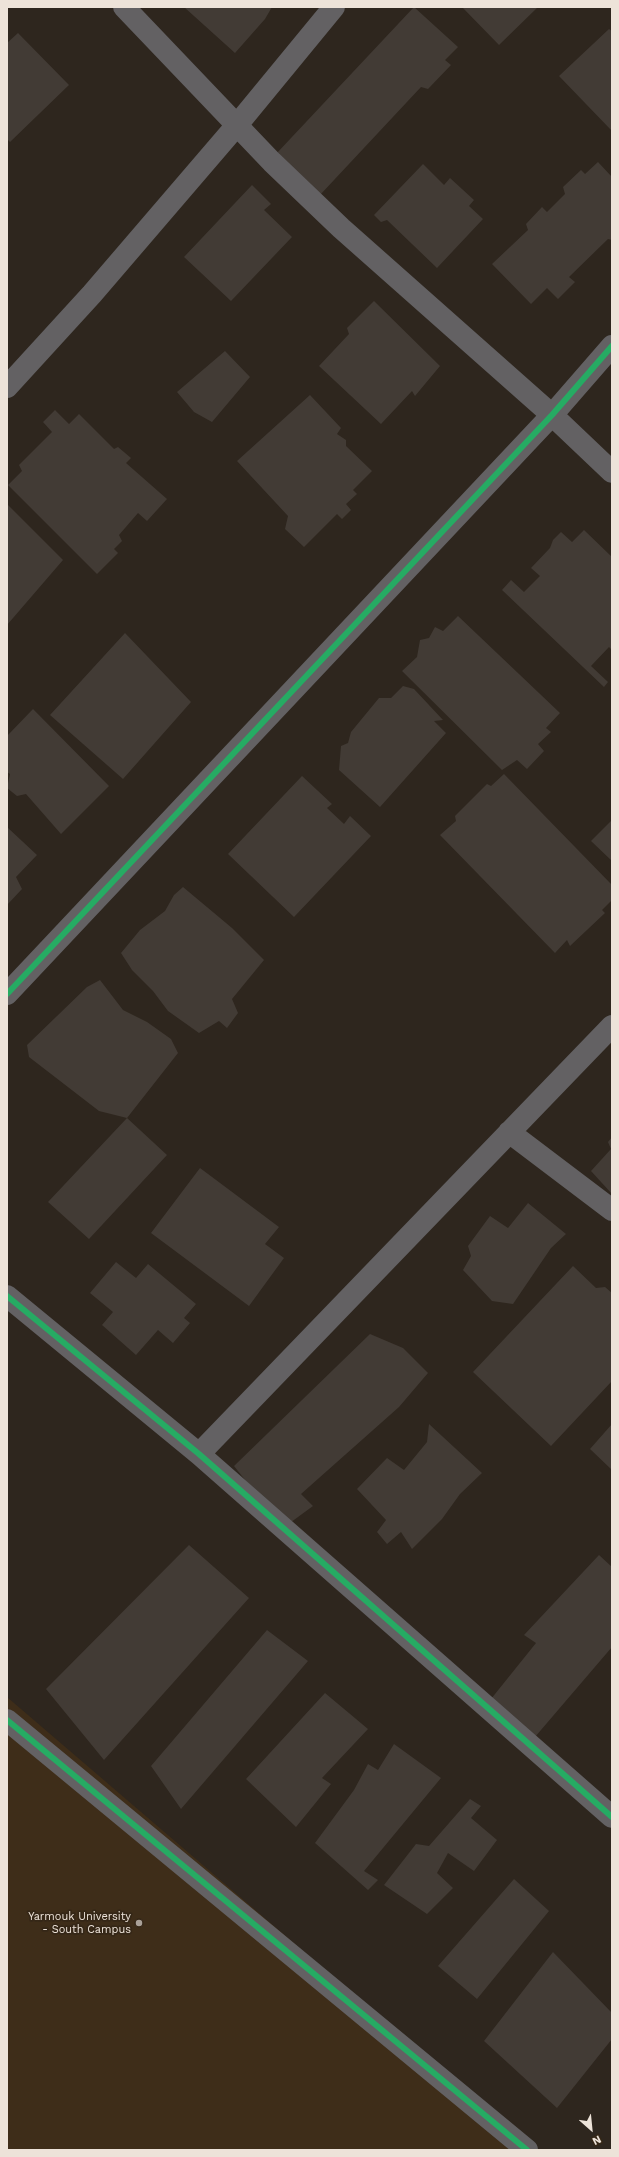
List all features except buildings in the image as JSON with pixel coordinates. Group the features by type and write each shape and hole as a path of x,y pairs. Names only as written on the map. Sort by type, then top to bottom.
{"street":[{"path":"124,7 272,162 341,228 552,415 612,472"},
{"path":"7,387 92,294 237,125 334,7"},
{"path":"7,994 552,415 612,346"},
{"path":"198,1454 612,1026"},
{"path":"509,1132 612,1210"},
{"path":"7,1296 198,1454 612,1816"},
{"path":"7,1720 527,2150"}],"shaded area":[{"name":"Yarmouk University - South Campus","path":"7,1697 535,2150 7,2150"}],"cycle path":[{"path":"7,994 552,415 612,346"},
{"path":"7,1296 199,1454 612,1817"},
{"path":"7,1720 527,2150"}],"place":[{"name":"Yarmouk University - South Campus","path":"139,1923"}]}
